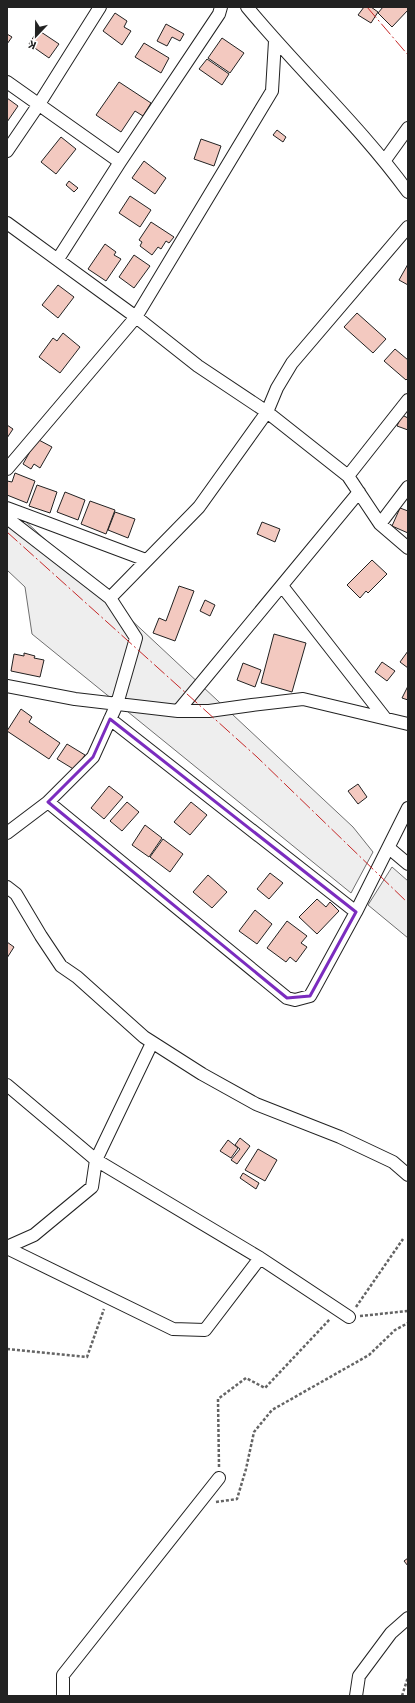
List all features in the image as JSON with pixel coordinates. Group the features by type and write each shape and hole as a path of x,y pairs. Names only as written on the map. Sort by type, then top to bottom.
{"street":[{"path":"7,151 39,104 100,7"},
{"path":"58,259 120,162 219,14 220,7"},
{"path":"247,7 275,41 385,160 408,192"},
{"path":"7,469 136,317 272,91 275,41"},
{"path":"7,82 120,162"},
{"path":"385,160 408,128"},
{"path":"7,223 136,317 198,366 267,412 348,476 380,524 408,548"},
{"path":"110,598 199,507 267,412 277,388 292,363 408,227"},
{"path":"348,476 408,400"},
{"path":"380,524 408,487"},
{"path":"178,711 358,492"},
{"path":"7,508 146,560"},
{"path":"7,518 110,598 136,638 117,704 93,757 48,802 7,833"},
{"path":"282,586 385,718"},
{"path":"7,686 75,699 178,711 209,711 303,699 408,724"},
{"path":"110,719 356,912"},
{"path":"48,802 287,998 295,1000 310,996 356,912 408,808"},
{"path":"389,848 408,864"},
{"path":"7,887 16,894 61,966 77,977 152,1043 202,1074 256,1104 340,1137 393,1162 408,1175"},
{"path":"7,1247 34,1235 92,1187 96,1160 152,1043"},
{"path":"7,1085 96,1160 260,1258 349,1317"},
{"path":"7,1247 172,1329 205,1330 260,1258"},
{"path":"63,1696 63,1675 219,1478"},
{"path":"356,1696 360,1676 391,1633 408,1618"}],"path":[{"path":"349,1317 403,1238"},
{"path":"7,1349 87,1358 108,1297"},
{"path":"219,1478 218,1399 246,1378 265,1388 329,1319 408,1311"},
{"path":"197,1505 237,1499 246,1469 254,1432 272,1410 369,1355 395,1330 408,1323"},
{"path":"402,1696 408,1677"}],"highlighted area":[{"path":"110,719 356,912 310,996 287,998 48,802 93,757"}],"shaded area":[{"path":"7,504 353,827 373,852 351,893 32,634 25,587 7,570"},
{"path":"392,867 408,881 408,938 368,905"}],"building":[{"path":"364,7 371,7 378,12 371,23 358,15"},
{"path":"383,7 408,7 408,10 392,27 378,13"},
{"path":"115,13 127,21 124,27 131,31 122,45 103,31"},
{"path":"166,24 184,34 180,41 172,37 167,46 157,41"},
{"path":"38,30 59,44 49,58 29,44"},
{"path":"7,34 12,37 7,44"},
{"path":"222,38 244,53 230,73 208,58"},
{"path":"144,43 169,58 161,73 135,57"},
{"path":"207,59 229,74 222,85 199,69"},
{"path":"119,82 151,103 143,116 135,111 121,132 96,115"},
{"path":"7,98 18,106 7,122"},
{"path":"277,130 286,137 283,142 273,135"},
{"path":"61,137 76,149 56,174 41,162"},
{"path":"201,139 221,146 214,166 194,159"},
{"path":"144,161 166,178 155,194 132,178"},
{"path":"69,181 78,188 74,192 66,185"},
{"path":"130,196 151,210 140,227 119,213"},
{"path":"151,222 174,237 169,243 166,241 161,249 158,247 152,255 140,246 142,242 139,240"},
{"path":"105,244 116,252 114,255 121,259 106,281 88,269"},
{"path":"134,255 150,266 134,288 119,277"},
{"path":"408,264 408,285 399,280"},
{"path":"58,285 74,297 58,318 42,305"},
{"path":"357,313 386,339 373,353 344,327"},
{"path":"63,333 80,347 60,373 39,357 53,338 57,341"},
{"path":"395,349 408,360 408,378 406,380 384,361"},
{"path":"402,415 408,418 408,430 397,426"},
{"path":"7,425 13,429 7,438"},
{"path":"37,439 52,447 40,468 34,464 31,469 23,464"},
{"path":"15,473 35,481 27,503 7,495 7,481 12,482"},
{"path":"37,485 57,492 50,513 29,506"},
{"path":"65,492 85,500 78,520 57,512"},
{"path":"90,501 115,510 106,534 81,524"},
{"path":"400,508 408,511 408,533 392,526"},
{"path":"115,512 135,519 128,538 108,530"},
{"path":"262,522 280,529 275,542 257,534"},
{"path":"372,560 387,574 368,593 366,591 360,598 347,585"},
{"path":"179,586 194,591 175,641 153,633 159,618 166,621"},
{"path":"205,600 215,605 210,616 200,611"},
{"path":"274,634 306,643 292,692 261,683"},
{"path":"408,651 408,668 400,662"},
{"path":"24,653 35,656 34,658 44,660 40,677 11,671 14,654 24,656"},
{"path":"382,662 395,671 387,681 375,672"},
{"path":"243,663 261,670 255,687 237,680"},
{"path":"408,686 408,700 402,698"},
{"path":"21,709 32,717 29,722 60,743 49,759 7,731"},
{"path":"67,744 85,755 75,770 57,759"},
{"path":"358,784 367,797 358,804 348,791"},
{"path":"109,786 123,797 104,819 91,808"},
{"path":"127,802 139,812 122,831 110,821"},
{"path":"191,802 207,815 190,835 174,822"},
{"path":"145,825 162,838 149,857 132,845"},
{"path":"163,839 183,854 170,872 150,857"},
{"path":"270,873 283,883 269,899 257,889"},
{"path":"208,875 227,892 212,908 193,892"},
{"path":"317,899 326,907 330,902 339,911 317,934 299,917"},
{"path":"255,910 272,924 257,944 239,931"},
{"path":"287,921 307,936 301,943 307,947 296,962 290,957 286,962 267,948"},
{"path":"7,942 14,947 7,958"},
{"path":"240,1138 250,1146 237,1164 231,1160 240,1149 235,1145"},
{"path":"228,1140 238,1148 231,1158 220,1151"},
{"path":"258,1149 277,1160 265,1181 245,1170"},
{"path":"243,1173 259,1183 256,1189 240,1178"},
{"path":"408,1558 408,1566 404,1561"}],"power":[{"path":"367,7 408,55"},
{"path":"7,532 257,757 408,903"}]}
